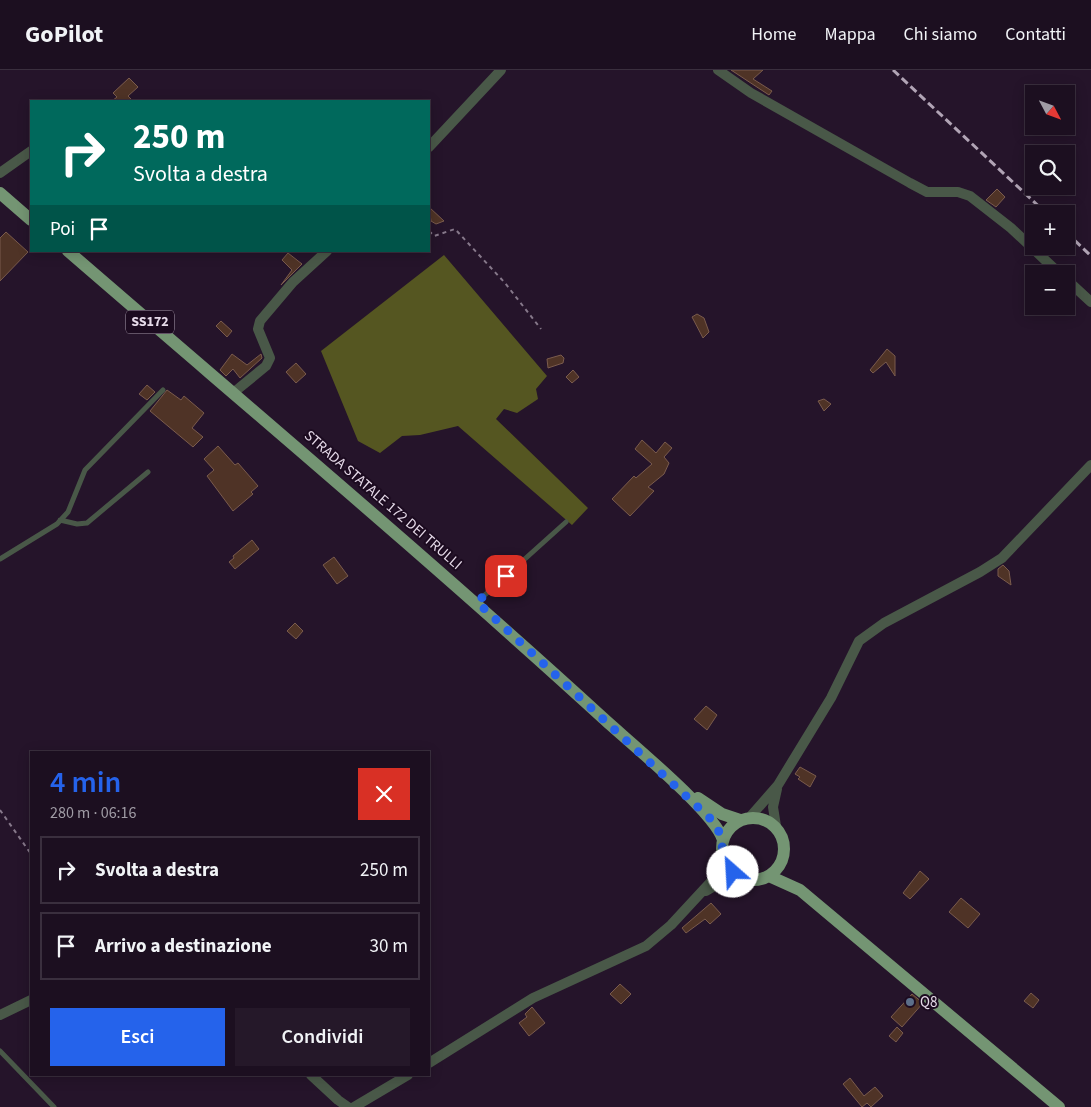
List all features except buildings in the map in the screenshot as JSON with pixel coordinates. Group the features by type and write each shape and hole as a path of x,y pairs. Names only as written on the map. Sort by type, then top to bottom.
{"main road":[{"path":"0,193 30,219"},
{"name":"STRADA STATALE 172 DEI TRULLI","path":"69,252 477,602 671,780 714,822 723,840"},
{"name":"STRADA STATALE 172 DEI TRULLI","path":"671,780 722,814 745,819 760,818 776,826"},
{"path":"745,819 732,826 723,840 723,857 728,866 741,878 755,880 769,876 783,860 785,845 776,826"},
{"path":"783,860 800,890"},
{"path":"769,876 800,890 1060,1107"}],"street":[{"path":"430,146 501,70"},
{"path":"718,70 751,93 910,184 927,192 958,192 970,196 1011,228 1050,265"},
{"path":"0,173 30,152"},
{"path":"233,393 266,366 270,358 258,329 260,321 293,282 326,252"},
{"path":"1075,287 1091,302"},
{"path":"745,819 778,785 831,698 864,637 884,623 980,572 1002,558 1091,464"},
{"path":"776,826 773,807 778,785"},
{"path":"430,1061 533,998 646,946 697,898 718,874 723,857"},
{"path":"697,898 724,881 741,878"},
{"path":"0,1015 30,1000"},
{"path":"312,1076 348,1107"},
{"path":"354,1107 406,1076"}],"lane":[{"path":"0,560 60,520 74,500 86,470 163,390"},
{"path":"60,520 77,524 87,523 148,472"},
{"path":"477,602 566,522"},
{"path":"0,1051 54,1107"}],"path":[{"path":"430,232 434,236 454,229 505,284 541,329"},
{"path":"0,810 30,853"}],"shaded area":[{"path":"444,255 547,376 536,389 538,399 517,413 504,409 496,419 588,508 572,525 458,426 420,435 402,436 380,453 358,441 321,351"}],"railway":[{"path":"893,70 1037,205"},
{"path":"1075,241 1091,256"}],"place":[{"name":"Q8","path":"910,1002"}],"route":[{"path":"506,576 477,602 671,780 714,822 723,840 723,857 733,872"}]}
